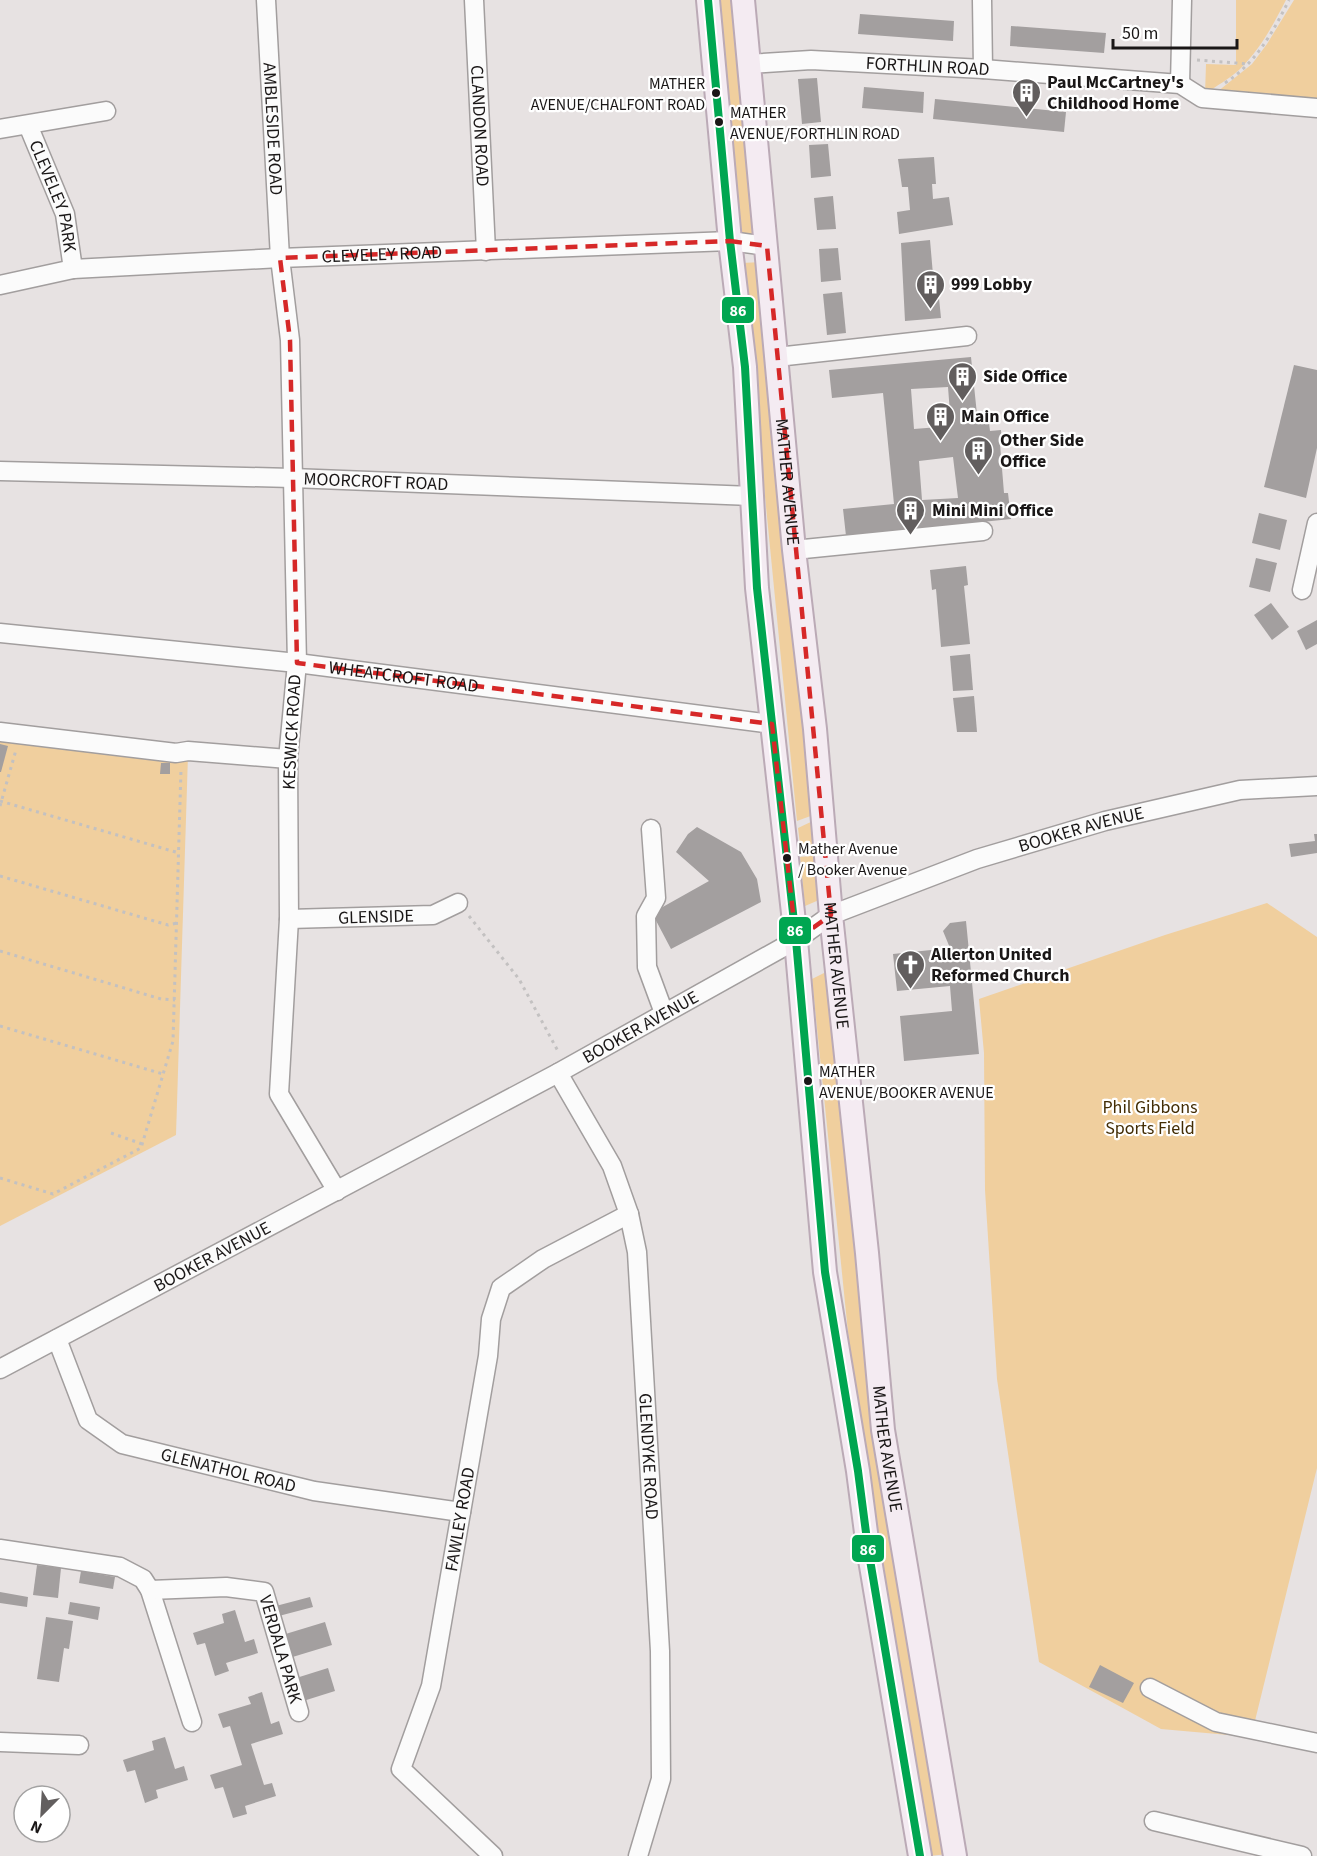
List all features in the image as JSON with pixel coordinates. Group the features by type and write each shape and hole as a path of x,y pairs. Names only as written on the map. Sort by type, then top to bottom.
{"main road":[{"name":"MATHER AVENUE","path":"708,0 730,241 745,367 757,588 796,940 825,1272 858,1471 870,1560 920,1856"},
{"name":"MATHER AVENUE","path":"743,0 794,550 815,729 831,915 867,1253 883,1430 955,1856"}],"street":[{"name":"AMBLESIDE ROAD","path":"266,0 280,258"},
{"name":"CLANDON ROAD","path":"474,0 486,251"},
{"path":"982,0 983,69"},
{"path":"1180,84 1182,0"},
{"name":"FORTHLIN ROAD","path":"748,64 811,60 983,69 1180,84 1202,98 1317,108"},
{"name":"CLEVELEY PARK","path":"0,129 106,111"},
{"name":"CLEVELEY PARK","path":"28,125 65,214 73,268"},
{"name":"CLEVELEY ROAD","path":"0,285 73,268 730,241 767,246"},
{"name":"KESWICK ROAD","path":"280,258 290,340 297,663 288,759 290,919 279,1094 337,1191"},
{"path":"777,357 967,336"},
{"name":"MOORCROFT ROAD","path":"0,471 292,478 752,496"},
{"path":"1302,590 1317,523"},
{"path":"794,550 983,531"},
{"name":"WHEATCROFT ROAD","path":"0,633 297,663 772,724"},
{"path":"0,732 176,753 188,751 288,759"},
{"name":"BOOKER AVENUE","path":"0,1370 562,1070 796,940 831,915 977,859 1105,821 1240,790 1317,786"},
{"path":"651,829 656,898 646,916 647,967 664,1013"},
{"name":"GLENSIDE","path":"290,919 433,915 458,903"},
{"name":"GLENDYKE ROAD","path":"562,1070 612,1166 629,1214 637,1252 660,1651 661,1779 638,1856"},
{"name":"FAWLEY ROAD","path":"493,1856 401,1770 431,1686 488,1356 491,1319 501,1288 543,1259 629,1214"},
{"name":"GLENATHOL ROAD","path":"57,1339 88,1419 122,1444 314,1491 461,1512"},
{"path":"0,1550 120,1567 142,1579 150,1590 192,1722"},
{"name":"VERDALA PARK","path":"150,1590 226,1587 264,1592 299,1712"},
{"path":"1150,1688 1216,1722 1317,1743"},
{"path":"0,1742 79,1745"},
{"path":"1154,1821 1302,1856"}],"path":[{"path":"1202,98 1233,78 1249,64 1290,0"},
{"path":"1181,59 1249,64"},
{"path":"21,734 0,803 179,853"},
{"path":"0,1178 53,1194 141,1148 173,1041 182,752"},
{"path":"0,876 168,925 177,923"},
{"path":"458,903 519,979 562,1070"},
{"path":"0,951 161,999 175,1000"},
{"path":"0,1026 163,1074"},
{"path":"111,1133 142,1144"}],"highlighted area":[{"path":"730,241 767,246 831,915 796,940 772,724 297,663 290,340 280,258"}],"green space":[{"path":"716,0 737,0 759,239 739,238"},
{"path":"1236,0 1286,0 1266,37 1247,62 1205,94 1206,64 1236,65"},
{"path":"1294,0 1317,0 1317,103 1212,96 1252,64"},
{"path":"762,262 816,814 797,821 742,263"},
{"path":"0,724 188,755 176,1135 0,1226"},
{"path":"817,819 820,850 801,852 798,828"},
{"path":"822,855 826,897 805,906 800,857"},
{"name":"Phil Gibbons Sports Field","path":"1267,903 1317,937 1317,1468 1251,1737 1161,1729 1039,1662 997,1379 985,1190 984,1053 979,999 1165,935"},
{"path":"832,969 948,1854 929,1856 924,1839 853,1381 812,979"}],"building":[{"path":"860,14 954,21 953,41 858,34"},
{"path":"1011,26 1106,33 1104,53 1010,46"},
{"path":"817,78 821,122 802,124 798,79"},
{"path":"864,87 924,92 923,113 862,108"},
{"path":"935,99 1066,112 1064,132 933,119"},
{"path":"828,144 831,176 811,178 809,145"},
{"path":"934,157 936,184 932,184 933,199 949,197 953,225 899,234 897,212 910,210 908,187 902,187 898,159"},
{"path":"833,196 836,229 817,230 814,198"},
{"path":"930,240 935,298 939,298 941,318 905,321 901,243"},
{"path":"838,248 841,280 821,282 819,249"},
{"path":"842,292 846,333 827,335 823,294"},
{"name":"Main Office","path":"971,357 978,424 989,423 990,431 1001,430 1004,493 1008,493 1011,519 846,536 843,509 894,504 883,393 832,398 829,370","holes":["948,387 951,426 914,429 911,389","953,457 958,498 922,500 919,461"]},
{"path":"1294,365 1317,370 1317,448 1306,498 1264,487"},
{"path":"1259,513 1287,520 1280,550 1252,543"},
{"path":"1256,558 1277,563 1270,592 1249,587"},
{"path":"966,566 968,585 964,586 970,644 941,647 936,589 932,590 930,570"},
{"path":"1271,603 1289,627 1272,640 1254,615"},
{"path":"1317,620 1317,644 1306,650 1297,631"},
{"path":"970,654 973,690 953,691 950,656"},
{"path":"974,696 977,732 957,732 953,698"},
{"path":"0,744 8,746 1,772 0,772"},
{"path":"161,763 170,763 170,774 160,774"},
{"path":"697,827 741,852 757,879 761,902 671,949 652,913 709,881 676,852 688,834"},
{"path":"1314,834 1317,834 1317,853 1291,857 1289,844 1315,841"},
{"name":"Allerton United Reformed Church","path":"966,921 979,1054 904,1061 900,1016 952,1011 950,986 897,991 893,954 950,948 943,931 950,923"},
{"path":"37,1565 61,1568 58,1598 33,1595"},
{"path":"81,1571 115,1577 113,1589 79,1583"},
{"path":"0,1592 28,1597 27,1607 0,1603"},
{"path":"310,1597 313,1607 275,1617 272,1607"},
{"path":"70,1602 100,1607 98,1620 68,1614"},
{"path":"235,1610 245,1642 254,1639 258,1653 226,1663 229,1671 215,1676 205,1643 197,1645 193,1633 224,1623 222,1614"},
{"path":"46,1617 73,1621 69,1649 64,1648 59,1682 37,1679"},
{"path":"325,1622 332,1645 286,1659 279,1636"},
{"path":"1100,1665 1134,1683 1123,1703 1089,1687"},
{"path":"328,1668 335,1691 300,1702 293,1679"},
{"path":"262,1692 271,1724 279,1721 283,1734 251,1744 264,1785 272,1783 276,1796 245,1806 247,1814 233,1818 223,1787 215,1789 210,1775 242,1765 230,1726 223,1728 218,1714 251,1704 248,1697"},
{"path":"165,1737 175,1769 184,1766 188,1780 156,1790 158,1798 145,1803 135,1770 127,1772 123,1760 154,1750 152,1741"}],"transit line":[{"name":"86","path":"708,0 730,241 745,367 757,588 796,940 825,1272 858,1471 868,1548 920,1856"}],"place":[{"name":"MATHER AVENUE/CHALFONT ROAD","path":"716,93"},
{"name":"Paul McCartney's Childhood Home","path":"1026,118"},
{"name":"MATHER AVENUE/FORTHLIN ROAD","path":"719,122"},
{"name":"999 Lobby","path":"930,310"},
{"name":"Side Office","path":"962,402"},
{"name":"Main Office","path":"940,442"},
{"name":"Other Side Office","path":"979,476"},
{"name":"Mini Mini Office","path":"911,536"},
{"name":"Mather Avenue / Booker Avenue","path":"787,858"},
{"name":"Allerton United Reformed Church","path":"910,990"},
{"name":"MATHER AVENUE/BOOKER AVENUE","path":"808,1081"}]}
